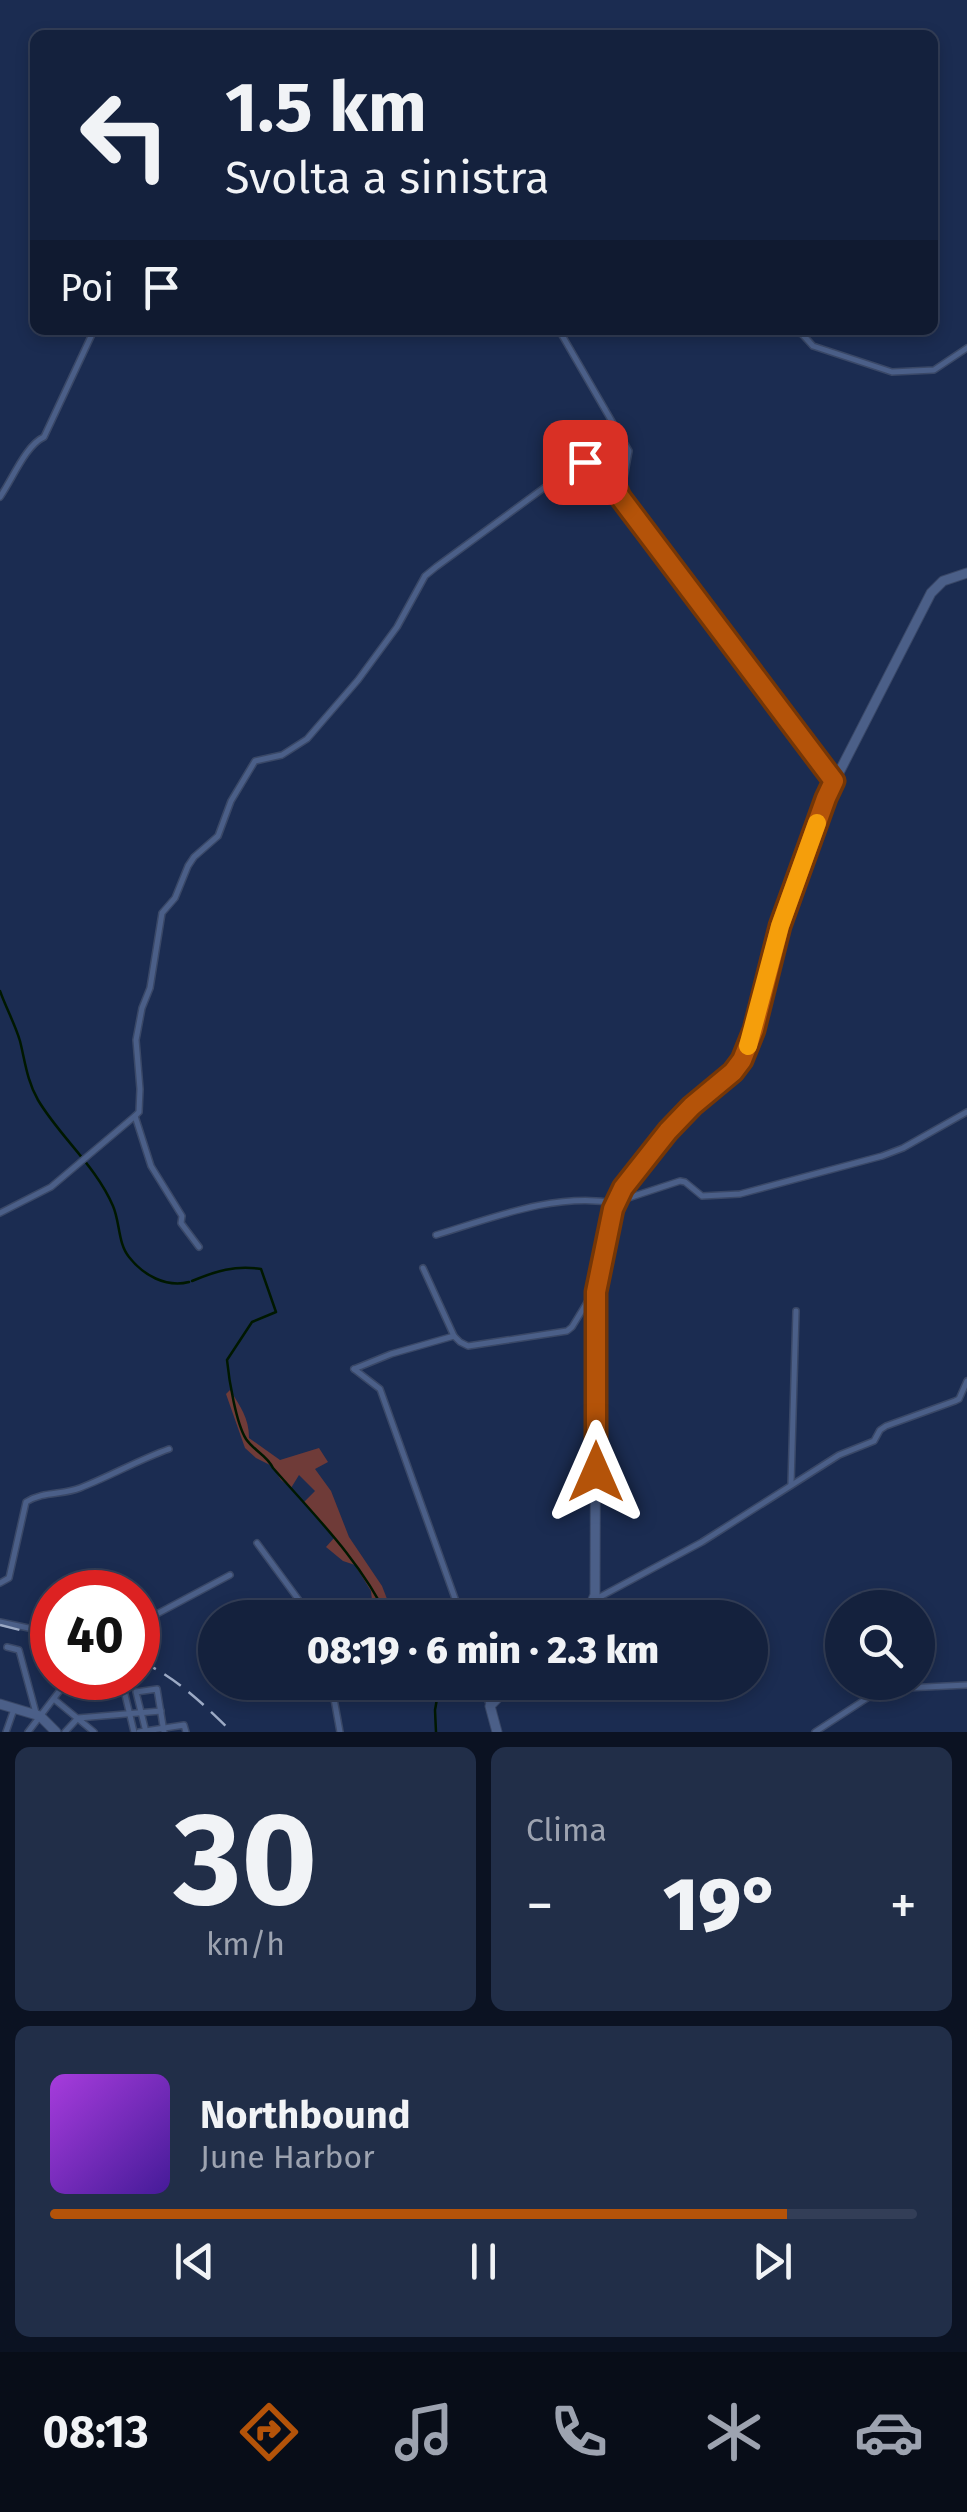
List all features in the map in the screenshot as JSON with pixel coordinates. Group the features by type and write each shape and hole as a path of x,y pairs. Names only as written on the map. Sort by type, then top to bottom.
{"street":[{"path":"0,497 32,442 44,436 92,335"},
{"path":"562,335 629,451 620,497"},
{"path":"803,335 813,346 892,372 934,370 967,348"},
{"path":"0,1213 51,1187 139,1112 136,1040 150,988 162,913 175,898 194,858 218,836 231,801 255,761 282,755 308,739 397,627 425,576 585,462 596,460 605,464 620,497 834,781"},
{"path":"593,1600 596,1286 616,1202 668,1131 742,1060 754,1030 780,926 826,798 931,593 943,582 967,572"},
{"path":"436,1235 563,1202 616,1202 680,1181 702,1196 740,1194 903,1148 967,1112"},
{"path":"135,1116 152,1166 198,1248"},
{"path":"423,1268 454,1336 468,1346 567,1331 596,1286"},
{"path":"791,1484 796,1311"},
{"path":"454,1336 354,1369 380,1389 456,1600"},
{"path":"595,1600 702,1542 839,1455 874,1442 886,1426 959,1399 967,1380"},
{"path":"0,1583 9,1578 26,1502 78,1490 169,1449"},
{"path":"257,1544 299,1600"},
{"path":"160,1612 230,1575"},
{"path":"0,1622 30,1628"},
{"path":"7,1647 18,1650 38,1716 53,1732"},
{"path":"815,1732 880,1692 967,1686"},
{"path":"141,1732 136,1692 157,1688 164,1730"},
{"path":"29,1732 52,1700"},
{"path":"56,1700 94,1732"},
{"path":"126,1700 141,1732"},
{"path":"334,1700 340,1732"},
{"path":"488,1700 498,1732"},
{"path":"490,1706 496,1700"},
{"path":"0,1706 38,1716"},
{"path":"0,1706 38,1716"},
{"path":"6,1732 13,1712"},
{"path":"65,1732 78,1718 161,1712"},
{"path":"141,1732 185,1729"}],"shaded area":[{"path":"230,1390 246,1418 249,1438 280,1460 319,1448 328,1462 315,1469 331,1491 349,1537 387,1600 372,1600 371,1591 355,1565 326,1547 334,1538 304,1502 315,1491 299,1475 291,1488 272,1466 245,1448 226,1394"}],"waterway":[{"path":"0,991 18,1035 34,1093 106,1191 125,1252 156,1278 172,1283 189,1282"},
{"path":"192,1281 226,1270 261,1269 276,1312 252,1322 227,1360 242,1432 320,1521 379,1600"},
{"path":"436,1732 437,1700"}],"railway":[{"path":"0,1625 30,1632"},
{"path":"160,1672 232,1732"}],"slow traffic":[{"path":"748,1046 780,926 817,823"}],"route":[{"path":"585,462 596,460 605,464 620,497 834,781 780,926 754,1030 742,1060 668,1131 623,1188 613,1209 596,1292 596,1472"}]}
